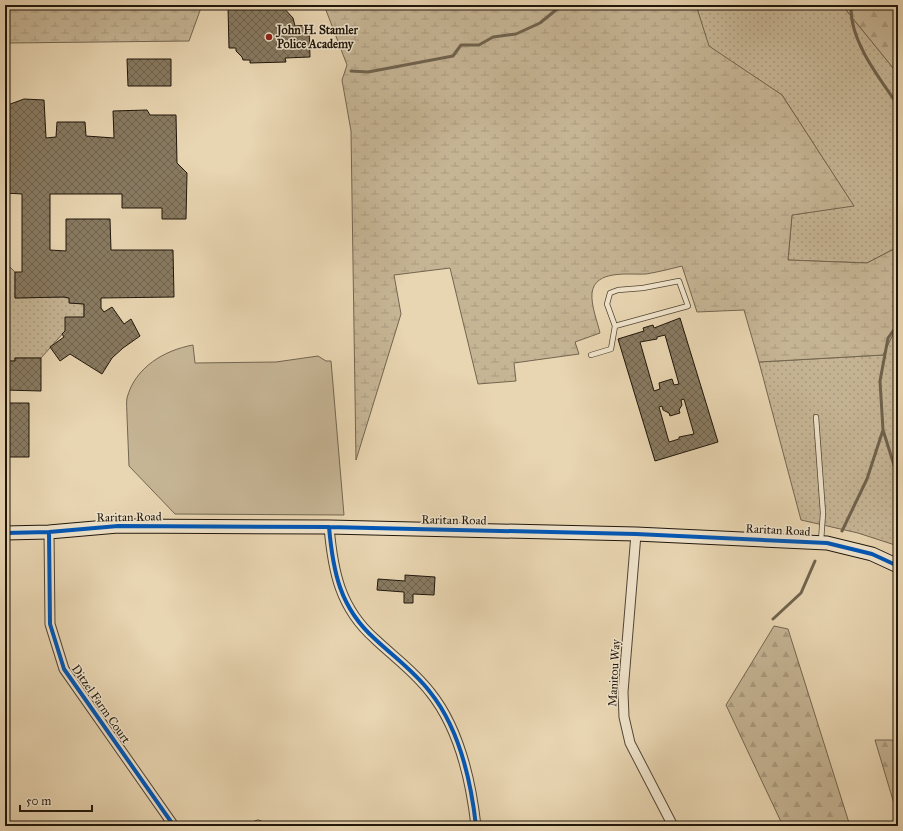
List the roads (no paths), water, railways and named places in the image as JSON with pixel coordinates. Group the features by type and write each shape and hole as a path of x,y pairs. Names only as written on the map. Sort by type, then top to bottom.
{"street":[{"name":"Raritan Road","path":"5,533 49,532 118,526 329,527 636,534 821,543 872,554 898,566"},
{"path":"329,527 332,564 338,584 362,627 412,671 431,693 449,724 461,754 473,803 476,826"},
{"name":"Ditzel Farm Court","path":"49,532 50,624 64,669 174,826"},
{"name":"Manitou Way","path":"636,534 623,692 624,718 632,748 673,826"}],"lane":[{"path":"591,355 611,349 615,326 607,304 610,292 643,288 679,281 688,306 615,326"},
{"path":"816,416 823,513 821,543"}],"waterway":[{"path":"351,71 368,72 453,56 461,45 479,45 493,37 516,34 540,23 562,5"},
{"path":"851,5 855,32 860,45 874,71 898,105"},
{"path":"898,324 888,338 880,381 883,430 898,478"},
{"path":"842,531 867,479 883,430"},
{"path":"773,619 801,593 815,561"}],"place":[{"name":"John H. Stamler Police Academy","path":"269,37"}]}
